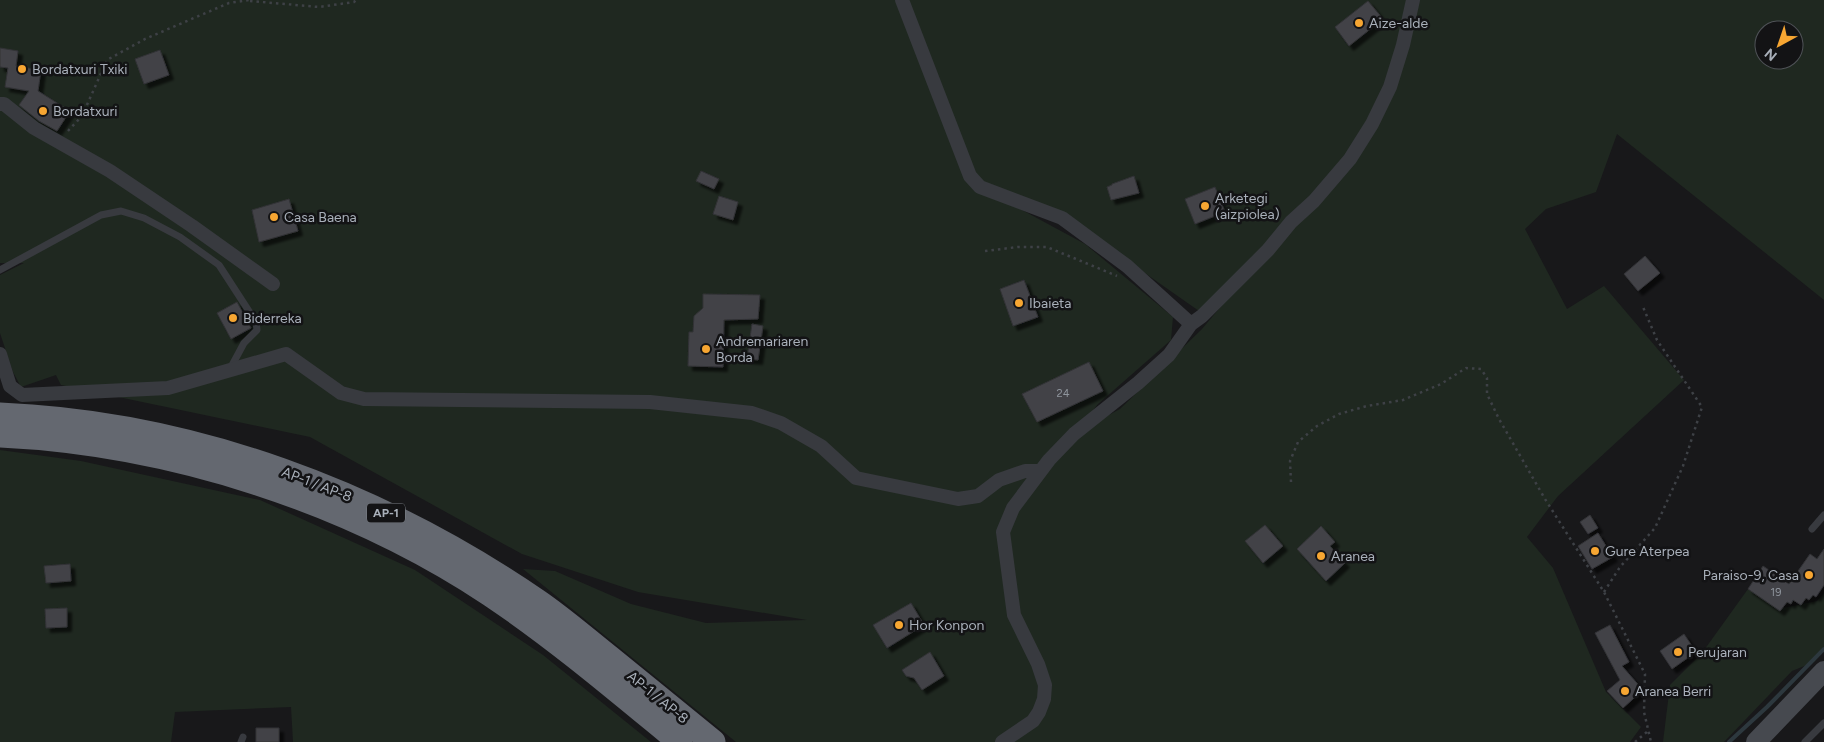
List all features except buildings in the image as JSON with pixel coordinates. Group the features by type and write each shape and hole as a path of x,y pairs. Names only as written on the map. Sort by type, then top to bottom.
{"highway":[{"name":"AP-1 / AP-8","path":"0,414 60,419 106,426 198,445 289,472 376,508 460,552 539,602 713,742"},
{"name":"AP-1 / AP-8","path":"0,436 57,440 149,454 238,477 334,512 408,548 488,594 564,647 680,742"}],"street":[{"path":"902,0 970,176 980,187 1062,218 1138,276 1191,324"},
{"path":"1002,742 1032,721 1039,712 1044,699 1045,685 1038,664 1014,615 1003,532 1013,508 1040,470 1074,434 1138,384 1169,355 1191,324 1268,250 1291,222 1314,201 1350,159 1372,124 1390,87 1403,46 1413,0"},
{"path":"0,104 4,104 34,128 110,171 192,226 273,284"},
{"path":"0,354 10,386 22,395 168,388 286,354 341,393 364,399 650,402 752,413 781,423 821,446 856,478 958,499 978,496 999,480 1026,471 1040,470"},
{"path":"1756,742 1824,672"}],"lane":[{"path":"0,270 101,215 121,211 144,218 180,236 219,265 256,322 257,330 244,343 228,372"},
{"path":"1812,529 1824,515"},
{"path":"1805,742 1824,723"}],"path":[{"path":"59,142 82,116 107,60 145,40 229,3 249,0 319,6 354,2 356,0"},
{"path":"985,251 1018,247 1047,247 1072,256 1108,274 1124,278 1138,276"},
{"path":"1604,592 1620,567 1655,528 1683,466 1702,407 1657,340 1643,307"},
{"path":"1291,482 1290,461 1298,442 1317,426 1339,414 1367,406 1403,400 1441,384 1466,368 1481,369 1487,378 1487,394 1499,419 1545,499 1604,592 1645,674 1644,712 1651,742"},
{"path":"1635,742 1648,731"}],"shaded area":[{"path":"0,0 1824,0 1824,300 1617,134 1596,192 1546,209 1525,229 1567,309 1604,286 1684,380 1558,496 1527,537 1553,568 1606,692 1641,727 1630,742 736,742 523,569 555,571 631,604 706,623 807,620 638,592 522,554 310,437 61,385 56,375 21,387 13,372 0,333 0,275 24,263 0,263","holes":["983,189 1095,238 1199,311 1287,228 1202,329 1120,409 1075,433 1098,404 1171,340 1173,317 1085,244"]},
{"path":"0,450 81,461 260,500 415,570 543,655 651,742 293,742 291,707 175,712 171,742 0,742"},
{"path":"1748,589 1778,609 1817,601 1824,593 1824,651 1814,662 1792,671 1724,742 1663,742 1670,685 1702,653"}],"waterway":[{"path":"1729,742 1767,707 1824,649"}],"place":[{"name":"Aize-alde","path":"1359,23"},
{"name":"Bordatxuri Txiki","path":"22,69"},
{"name":"Bordatxuri","path":"43,111"},
{"name":"Arketegi (aizpiolea)","path":"1205,206"},
{"name":"Casa Baena","path":"274,217"},
{"name":"Ibaieta","path":"1019,303"},
{"name":"Biderreka","path":"233,318"},
{"name":"Andremariaren Borda","path":"706,349"},
{"name":"Gure Aterpea","path":"1595,551"},
{"name":"Aranea","path":"1321,556"},
{"name":"Paraiso-9, Casa","path":"1809,575"},
{"name":"Hor Konpon","path":"899,625"},
{"name":"Perujaran","path":"1678,652"},
{"name":"Aranea Berri","path":"1625,691"}]}
